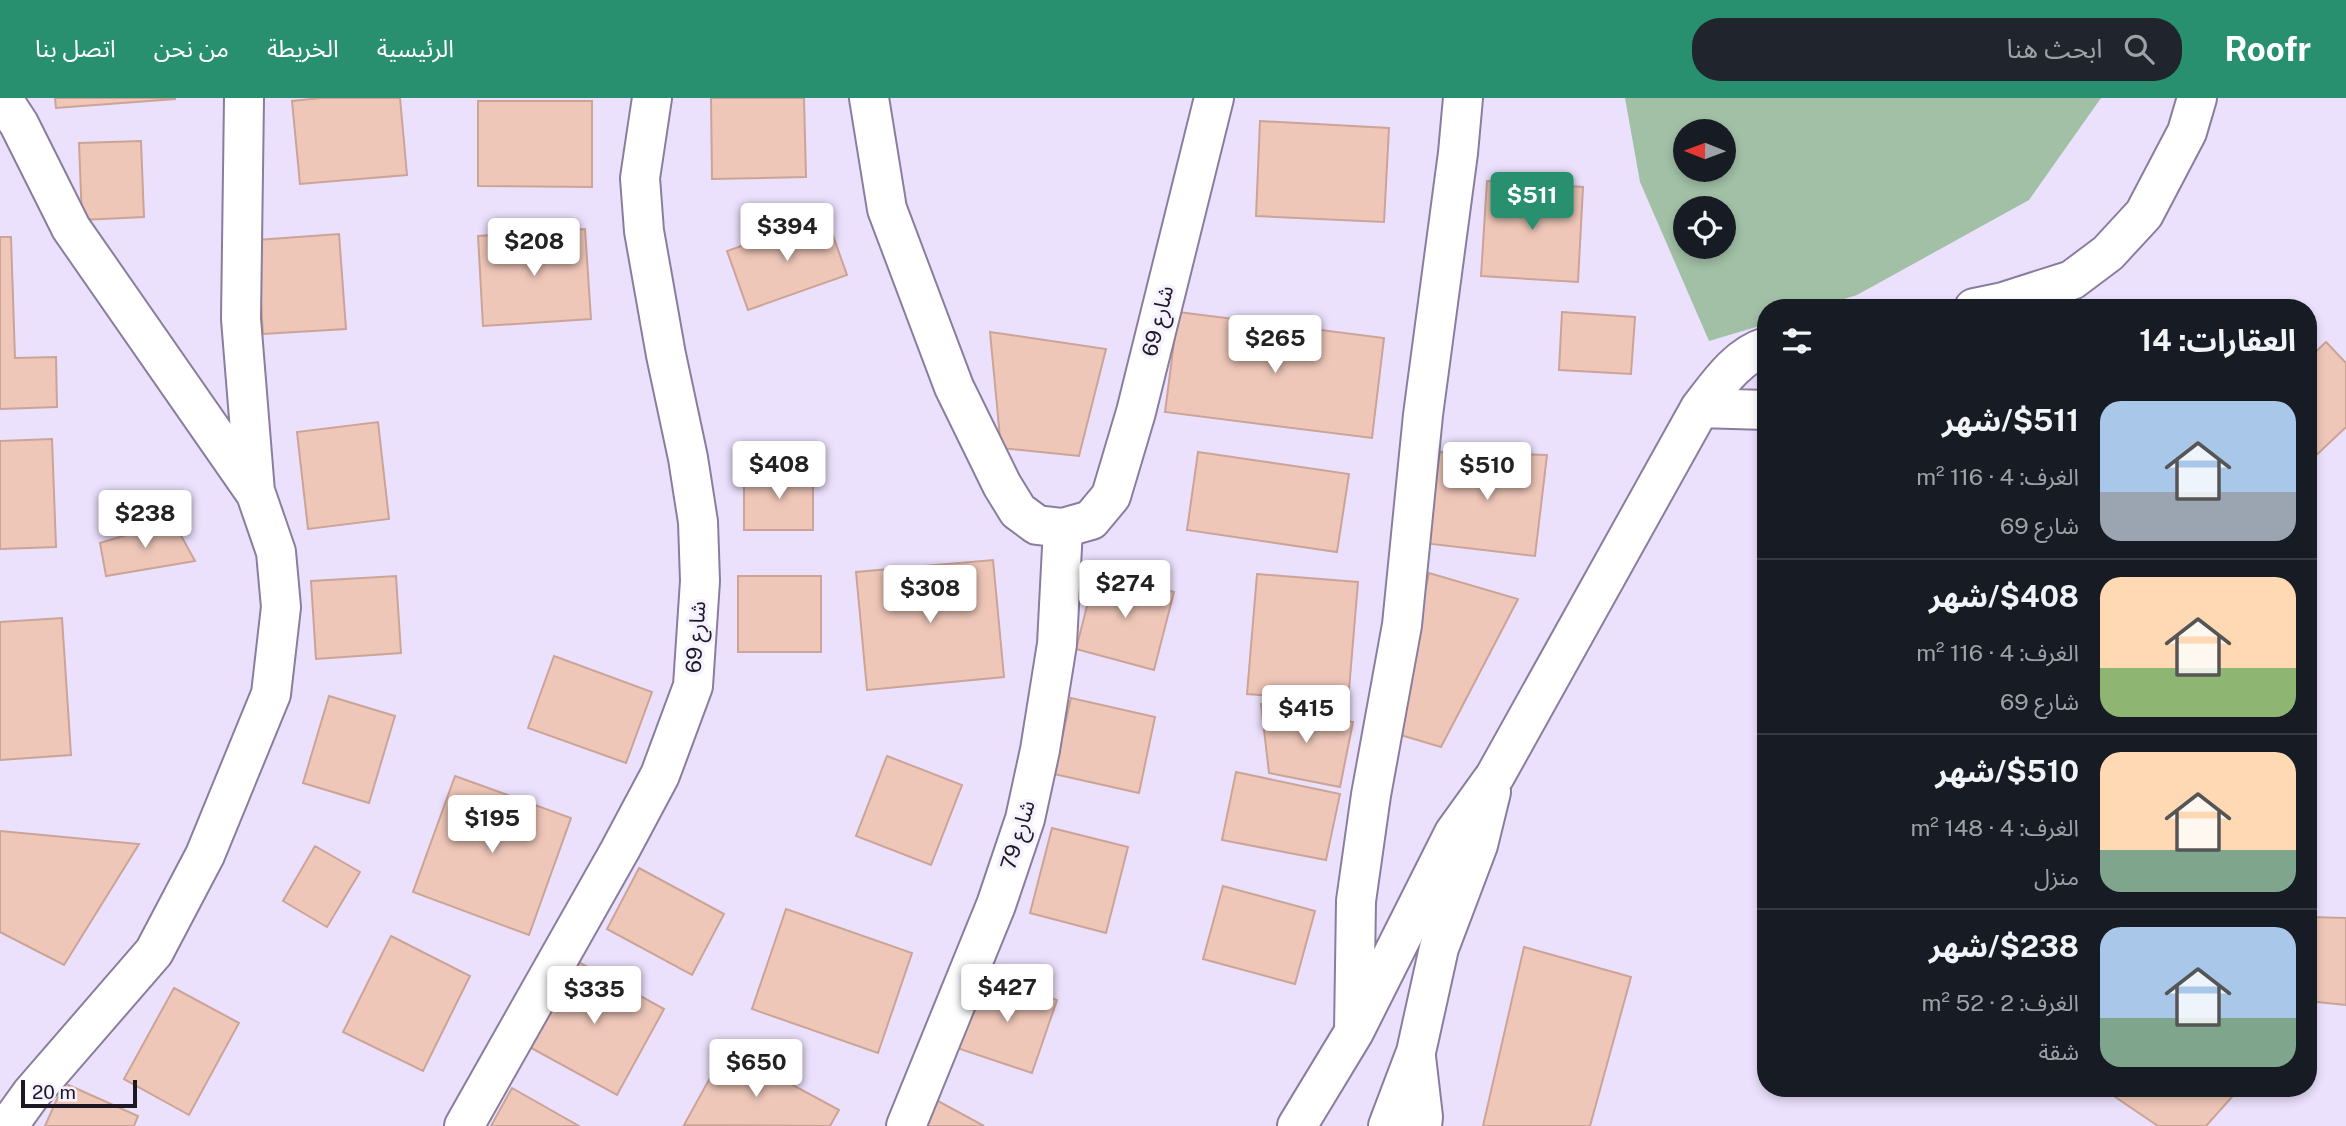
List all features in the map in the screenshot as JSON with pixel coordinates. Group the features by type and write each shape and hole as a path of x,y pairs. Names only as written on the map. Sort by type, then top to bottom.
{"street":[{"path":"2,98 19,124 71,228 256,494"},
{"path":"8,1126 30,1094 154,952 205,855 271,694 281,607 276,552 256,494 240,319 244,98"},
{"name":"شارع 69","path":"464,1126 660,775 693,686 700,581 698,522 644,232 640,178 652,98"},
{"path":"869,98 887,209 954,387 1002,485 1018,511 1037,525 1063,528"},
{"name":"شارع 69","path":"1063,528 1091,520 1111,496 1136,412 1214,98"},
{"path":"1354,1032 1356,901 1371,795 1402,625 1423,415 1464,98"},
{"path":"2012,299 2072,280 2108,253 2144,214 2187,132 2197,98"},
{"path":"1297,1126 1354,1032 1454,833 1495,776 1700,408 1726,374 1757,350"},
{"path":"1700,408 1757,410"},
{"name":"شارع 79","path":"906,1126 996,905 1025,819 1040,750 1057,644 1063,528"},
{"path":"1388,1126 1416,1052 1439,948 1478,845 1495,776"},
{"path":"1416,1052 1422,1126"}],"green space":[{"path":"1625,98 2101,98 2029,200 1857,295 1844,299 1757,299 1757,327 1709,341 1673,259 1736,259 1736,196 1673,196 1673,258 1640,182"}],"building":[{"path":"55,98 175,98 175,99 56,108"},
{"path":"321,98 400,98 407,175 300,184 292,101"},
{"path":"711,98 804,98 806,177 712,179"},
{"path":"478,101 592,101 592,187 478,186"},
{"path":"1260,121 1389,128 1384,222 1256,216"},
{"path":"141,141 144,217 82,220 79,143"},
{"path":"1487,181 1583,187 1578,282 1481,276"},
{"path":"826,216 847,275 748,310 727,251"},
{"path":"585,229 591,319 483,326 478,236"},
{"path":"339,234 346,329 263,334 257,240"},
{"path":"0,237 11,237 15,358 56,357 57,407 0,409"},
{"path":"1178,312 1384,338 1372,438 1165,412"},
{"path":"1562,312 1635,317 1631,374 1559,370"},
{"path":"990,332 1106,349 1079,456 1001,448"},
{"path":"2326,342 2346,363 2346,427 2317,454 2317,350"},
{"path":"378,422 389,519 308,529 297,432"},
{"path":"52,439 56,547 0,549 0,441"},
{"path":"1198,452 1349,474 1337,552 1187,530"},
{"path":"1440,452 1547,455 1535,556 1423,543"},
{"path":"813,471 813,530 744,530 744,472"},
{"path":"173,521 195,561 106,576 100,543"},
{"path":"993,560 1004,677 867,690 856,572"},
{"path":"1096,571 1174,592 1154,670 1076,649"},
{"path":"1429,573 1518,599 1441,747 1394,733"},
{"path":"1257,574 1358,582 1348,702 1247,694"},
{"path":"396,576 401,653 316,659 311,581"},
{"path":"738,576 821,576 821,652 738,652"},
{"path":"62,618 71,755 0,760 0,622"},
{"path":"554,656 652,692 626,763 528,728"},
{"path":"329,696 395,716 369,803 303,783"},
{"path":"1071,698 1155,717 1139,793 1054,774"},
{"path":"1261,704 1353,722 1340,787 1269,773"},
{"path":"887,756 962,785 931,865 856,836"},
{"path":"1236,772 1340,794 1326,860 1222,840"},
{"path":"455,776 571,818 529,935 413,892"},
{"path":"1052,828 1128,847 1106,933 1030,913"},
{"path":"0,831 139,844 64,965 0,932"},
{"path":"315,846 360,872 327,927 283,901"},
{"path":"639,868 724,914 692,975 607,929"},
{"path":"1223,886 1315,911 1295,984 1203,959"},
{"path":"786,909 912,953 878,1053 752,1009"},
{"path":"2317,917 2346,918 2346,1005 2317,1002"},
{"path":"391,936 470,976 423,1071 343,1032"},
{"path":"1524,947 1631,977 1590,1126 1483,1126"},
{"path":"571,958 664,1009 617,1095 524,1044"},
{"path":"987,974 1057,1000 1032,1073 954,1047"},
{"path":"174,988 239,1023 189,1115 124,1079"},
{"path":"726,1049 839,1110 830,1126 684,1125"},
{"path":"64,1083 138,1116 134,1126 45,1126"},
{"path":"512,1088 579,1126 491,1126"},
{"path":"2115,1097 2232,1097 2206,1126 2158,1126"},
{"path":"938,1101 984,1126 925,1126"}]}
